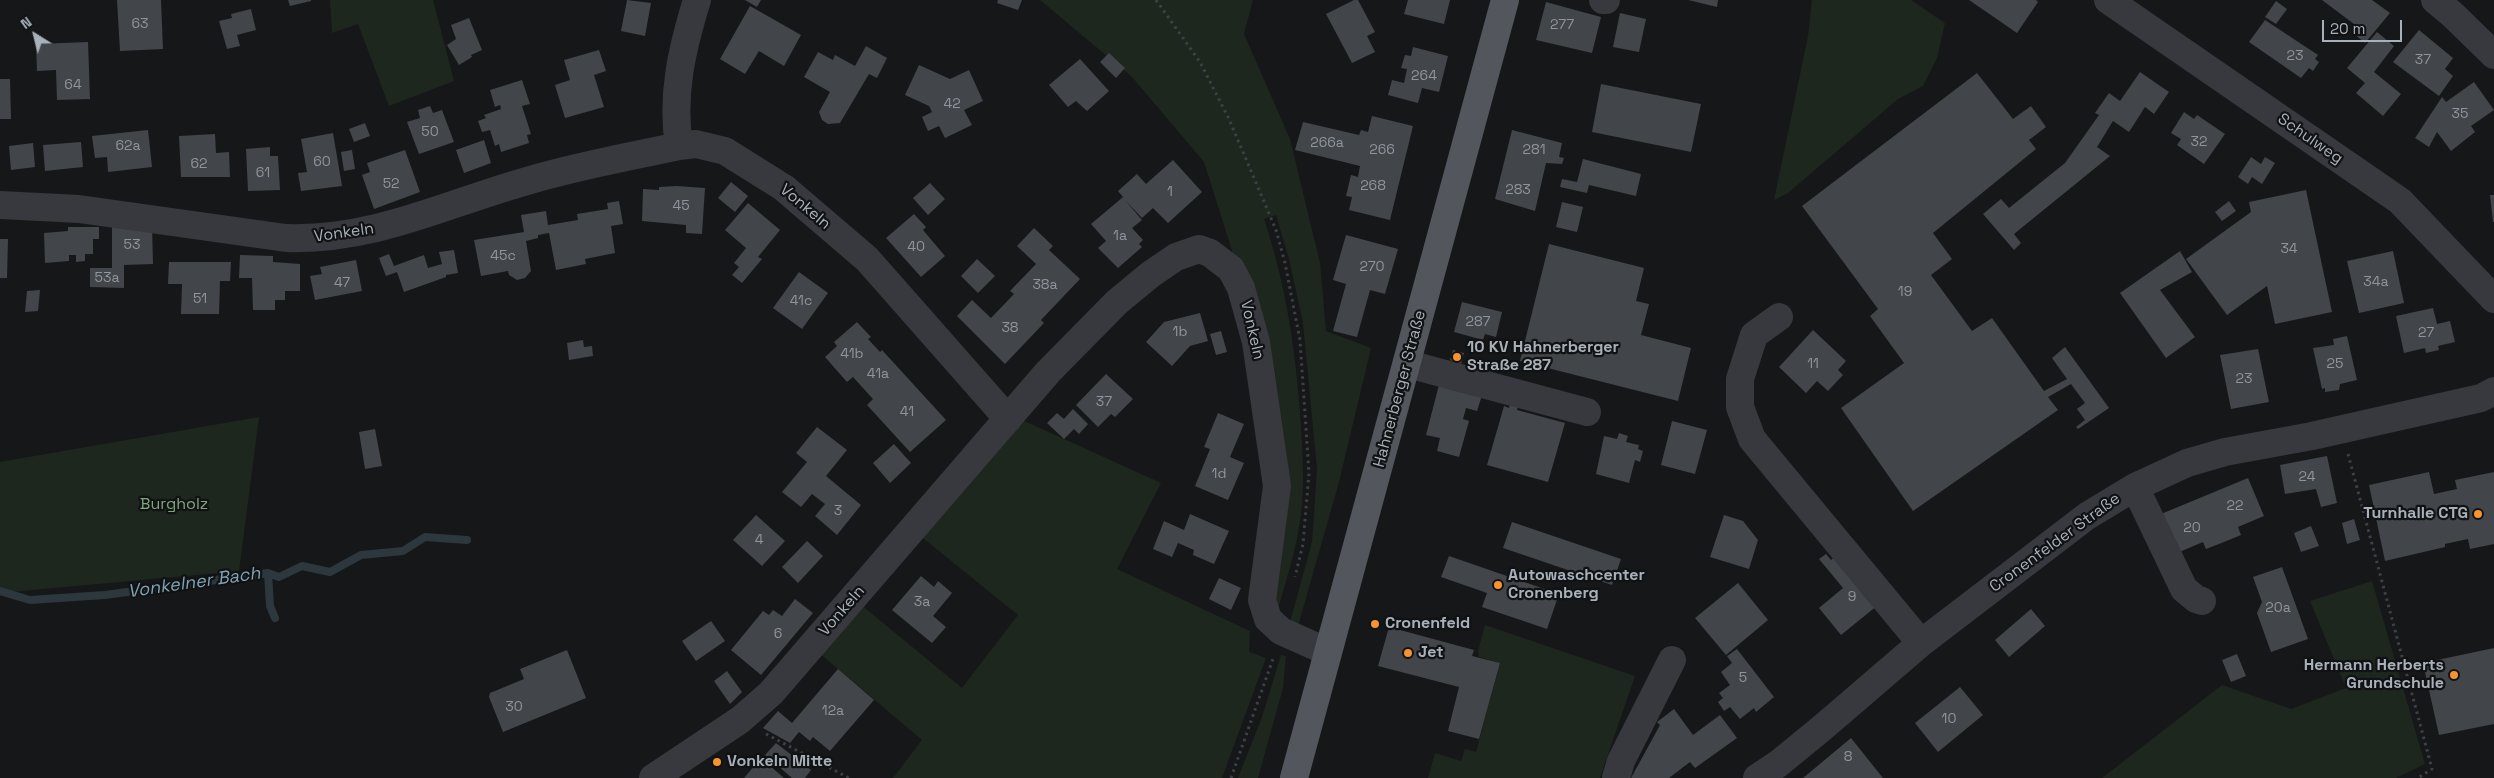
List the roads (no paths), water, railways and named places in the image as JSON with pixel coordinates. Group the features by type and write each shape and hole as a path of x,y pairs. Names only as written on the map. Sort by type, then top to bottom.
{"main road":[{"name":"Hahnerberger Straße","path":"1294,778 1408,364 1505,0"}],"street":[{"path":"679,146 675,121 675,95 686,34 697,0"},
{"name":"Schulweg","path":"2108,0 2400,201 2494,299"},
{"path":"2434,0 2453,15 2494,55"},
{"name":"Vonkeln","path":"0,205 79,209 286,238 312,239 367,232 528,181 679,146 696,144 725,151 784,188 867,259 1008,419"},
{"name":"Vonkeln","path":"653,778 740,720 771,693 1048,372 1117,302 1163,265 1191,250 1199,249 1210,253 1231,270 1242,288 1256,342 1273,446 1277,486 1262,600 1268,619 1280,631 1328,652"},
{"path":"1779,317 1754,335 1740,379 1740,407 1752,439 1920,643"},
{"path":"1408,364 1587,412"},
{"name":"Cronenfelder Straße","path":"1757,778 1778,764 1822,728 1920,643 2087,516 2135,487 2188,463 2225,452 2342,429 2481,398 2494,391"},
{"path":"2135,487 2184,589 2196,599 2202,601"},
{"path":"1616,778 1621,761 1672,660"}],"waterway":[{"name":"Vonkelner Bach","path":"0,591 30,600 105,595 268,573 279,577 302,566 330,572 361,555 403,551 425,537 467,540"},
{"path":"268,573 270,606 275,618"}],"place":[{"name":"10 KV Hahnerberger Straße 287","path":"1457,357"},
{"name":"Turnhalle CTG","path":"2478,514"},
{"name":"Autowaschcenter Cronenberg","path":"1498,585"},
{"name":"Cronenfeld","path":"1375,624"},
{"name":"Jet","path":"1408,653"},
{"name":"Hermann Herberts Grundschule","path":"2454,675"},
{"name":"Vonkeln Mitte","path":"717,762"}],"park label":[{"name":"Burgholz","path":"174,505"}]}
